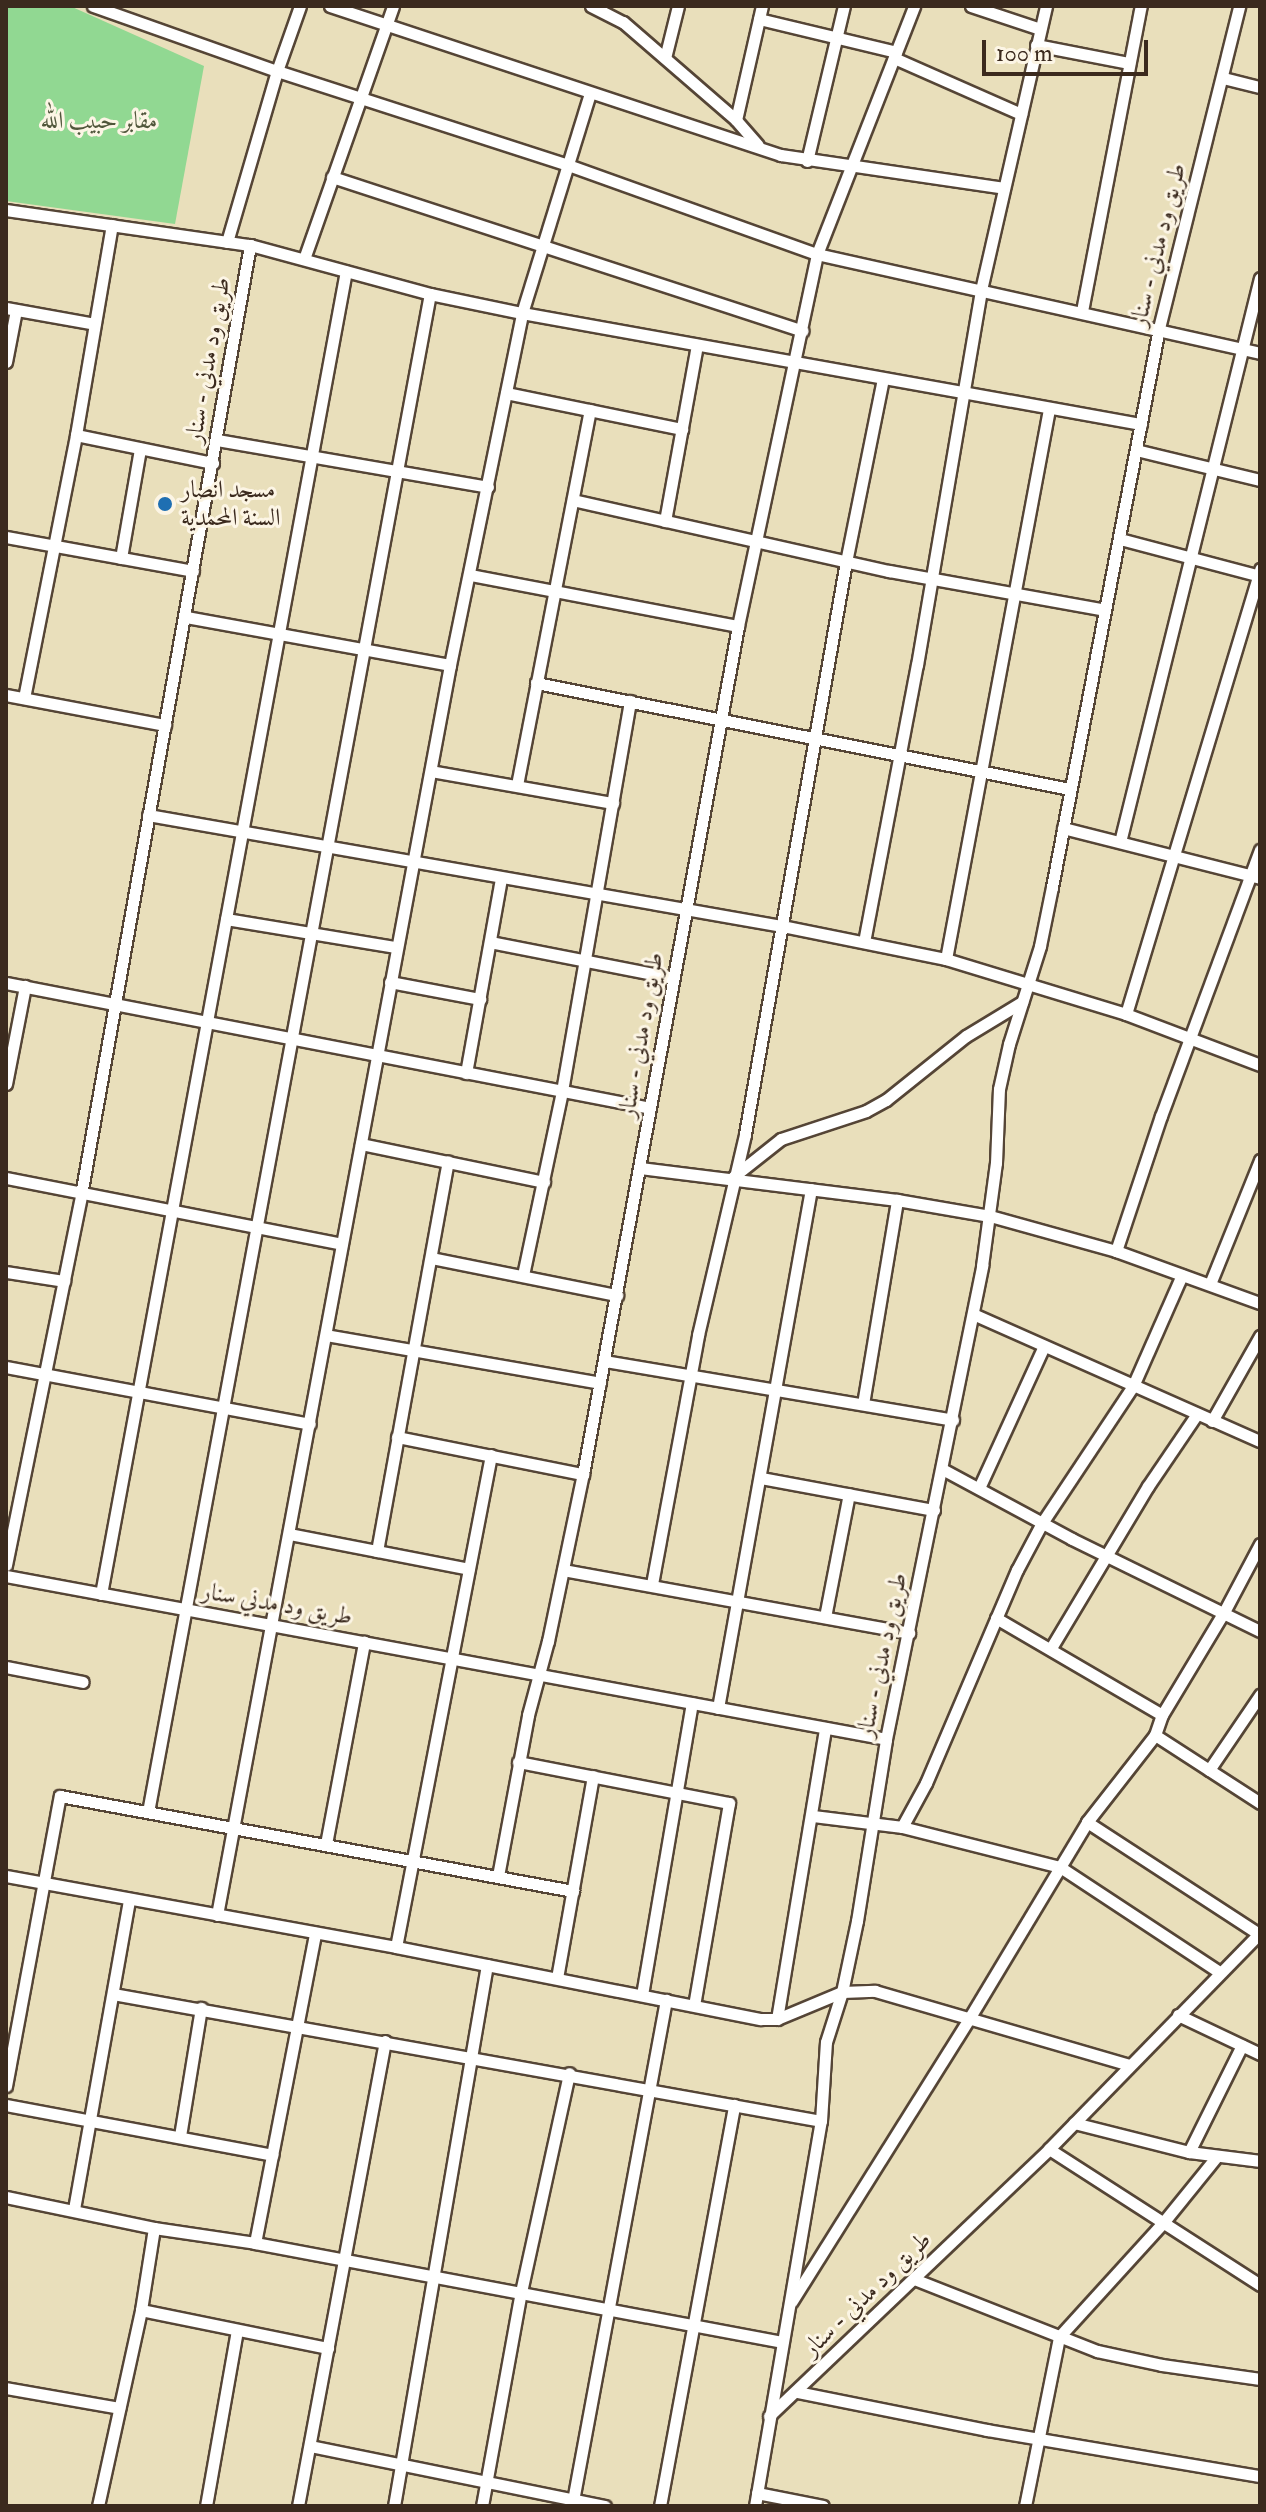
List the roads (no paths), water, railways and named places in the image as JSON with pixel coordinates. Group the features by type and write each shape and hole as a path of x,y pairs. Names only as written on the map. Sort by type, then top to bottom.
{"street":[{"path":"227,242 277,71 300,6"},
{"path":"330,6 709,134 807,161 1004,188"},
{"path":"304,259 393,6"},
{"path":"591,6 623,22 736,120 758,146"},
{"path":"665,58 678,6"},
{"path":"736,120 762,6"},
{"path":"807,161 844,6"},
{"name":"طريق ود مدني - سنار","path":"498,1876 518,1762 583,1474 738,626 817,254 914,6"},
{"path":"971,6 1040,29"},
{"path":"864,942 933,579 981,290 1046,6"},
{"path":"1082,311 1141,6"},
{"name":"طريق ود مدني - سنار","path":"769,2416 821,2121 826,2042 842,1992 875,1823 886,1739 944,1470 990,1216 999,1089 1022,1002 1031,982 1159,328 1239,6"},
{"path":"99,7 277,71 568,165 817,254 1260,353"},
{"path":"759,19 837,37 895,55 1021,114"},
{"path":"1036,45 1129,63"},
{"path":"1223,78 1260,87"},
{"path":"217,1915 396,947 522,313 590,94"},
{"path":"332,177 802,331"},
{"path":"6,210 250,245 430,294 522,313 963,395 1141,424"},
{"path":"24,698 76,435 112,225"},
{"name":"طريق ود مدني - سنار","path":"6,1565 81,1195 250,245"},
{"path":"101,1594 346,271"},
{"path":"1120,842 1260,278"},
{"path":"148,1812 294,1040 430,294"},
{"path":"6,362 11,309 95,324"},
{"path":"665,521 697,345"},
{"path":"652,1584 690,1374 745,1134 846,562 883,379"},
{"path":"506,393 682,429"},
{"path":"946,959 1049,409"},
{"path":"517,785 590,410"},
{"path":"76,435 213,463"},
{"path":"217,440 488,487"},
{"path":"121,558 140,449"},
{"path":"1136,450 1260,480"},
{"path":"573,500 846,562 1105,610"},
{"path":"6,537 193,571"},
{"path":"1120,539 1259,573 1176,857 1126,1014"},
{"path":"470,575 738,626"},
{"path":"186,617 450,665"},
{"path":"536,683 815,741 1070,789"},
{"path":"6,695 165,725"},
{"path":"523,1275 562,1091 630,701"},
{"path":"431,771 613,803"},
{"path":"148,815 782,926 946,959 1031,982 1126,1014 1260,1065"},
{"path":"1063,828 1255,877"},
{"path":"1116,1251 1190,1037 1255,877 1260,850"},
{"path":"466,1073 501,878"},
{"path":"226,919 396,947"},
{"path":"490,942 673,978"},
{"path":"390,982 480,999"},
{"path":"6,983 207,1019 294,1040 650,1108"},
{"path":"6,1082 25,986"},
{"path":"732,1180 781,1139 866,1111 886,1100 966,1036 1022,1002"},
{"path":"361,1144 544,1182"},
{"path":"377,1551 448,1161"},
{"path":"1210,1284 1259,1164"},
{"path":"640,1168 897,1200 990,1216 1116,1251 1260,1303"},
{"path":"6,1178 342,1244"},
{"path":"718,1708 811,1189"},
{"path":"863,1404 897,1200"},
{"path":"431,1258 617,1295"},
{"path":"6,1272 64,1281"},
{"path":"902,1827 926,1783 996,1618 1042,1523 1133,1386 1182,1275"},
{"path":"973,1314 1260,1441"},
{"path":"326,1335 600,1383"},
{"path":"1212,1421 1260,1336"},
{"path":"979,1488 1044,1346"},
{"path":"605,1361 953,1420"},
{"path":"6,1367 310,1424"},
{"path":"1051,1648 1106,1555 1197,1414"},
{"path":"397,1437 583,1474"},
{"path":"396,1947 491,1455"},
{"path":"944,1470 1042,1523 1260,1631"},
{"path":"761,1478 934,1510"},
{"path":"825,1617 849,1494"},
{"path":"289,1534 469,1569"},
{"name":"طريق ود مدني - سنار","path":"788,2306 970,2017 1087,1822 1155,1735 1162,1715 1224,1612 1260,1544"},
{"path":"563,1570 909,1633"},
{"name":"طريق ود مدني سنار","path":"6,1576 886,1739"},
{"path":"996,1618 1162,1715"},
{"path":"326,1844 364,1642"},
{"path":"6,1667 83,1682"},
{"path":"1209,1770 1260,1695"},
{"path":"642,1995 692,1703"},
{"path":"777,2019 813,1816 825,1728"},
{"path":"1155,1735 1260,1803"},
{"path":"518,1762 729,1803 694,2005"},
{"path":"557,1978 593,1776"},
{"path":"6,2086 60,1796 573,1891"},
{"path":"813,1816 902,1827 1060,1867 1219,1972"},
{"path":"1087,1822 1260,1934"},
{"path":"6,1876 396,1947 761,2019 777,2019 842,1992 875,1991 1129,2065"},
{"path":"74,2209 129,1899"},
{"path":"255,2243 315,1933"},
{"name":"طريق ود مدني - سنار","path":"769,2416 1049,2149 1219,1972 1260,1934"},
{"path":"394,2506 487,1965"},
{"path":"113,1994 297,2024 821,2121"},
{"path":"572,2503 666,2000"},
{"path":"180,2136 201,2008"},
{"path":"1178,2015 1260,2054"},
{"path":"298,2506 385,2041"},
{"path":"1189,2152 1242,2045"},
{"path":"482,2506 521,2292 569,2073"},
{"path":"6,2105 272,2155"},
{"path":"660,2506 734,2105"},
{"path":"1074,2123 1189,2152 1260,2161"},
{"path":"1049,2149 1260,2285"},
{"path":"1025,2506 1059,2337 1162,2224 1217,2156"},
{"path":"6,2197 154,2228 255,2243 782,2342"},
{"path":"100,2506 141,2310 154,2228"},
{"path":"914,2279 1059,2337 1128,2359 1260,2379"},
{"path":"141,2310 328,2348"},
{"path":"206,2506 237,2331"},
{"path":"6,2388 119,2408"},
{"path":"797,2392 1037,2438 1260,2476"},
{"path":"755,2506 769,2416"},
{"path":"310,2446 572,2503 605,2506"},
{"path":"757,2493 823,2506"}],"place":[{"name":"مسجد انصار السنة المحمدية","path":"165,504"}],"park label":[{"name":"مقابر حبيب الله","path":"99,121"}]}
